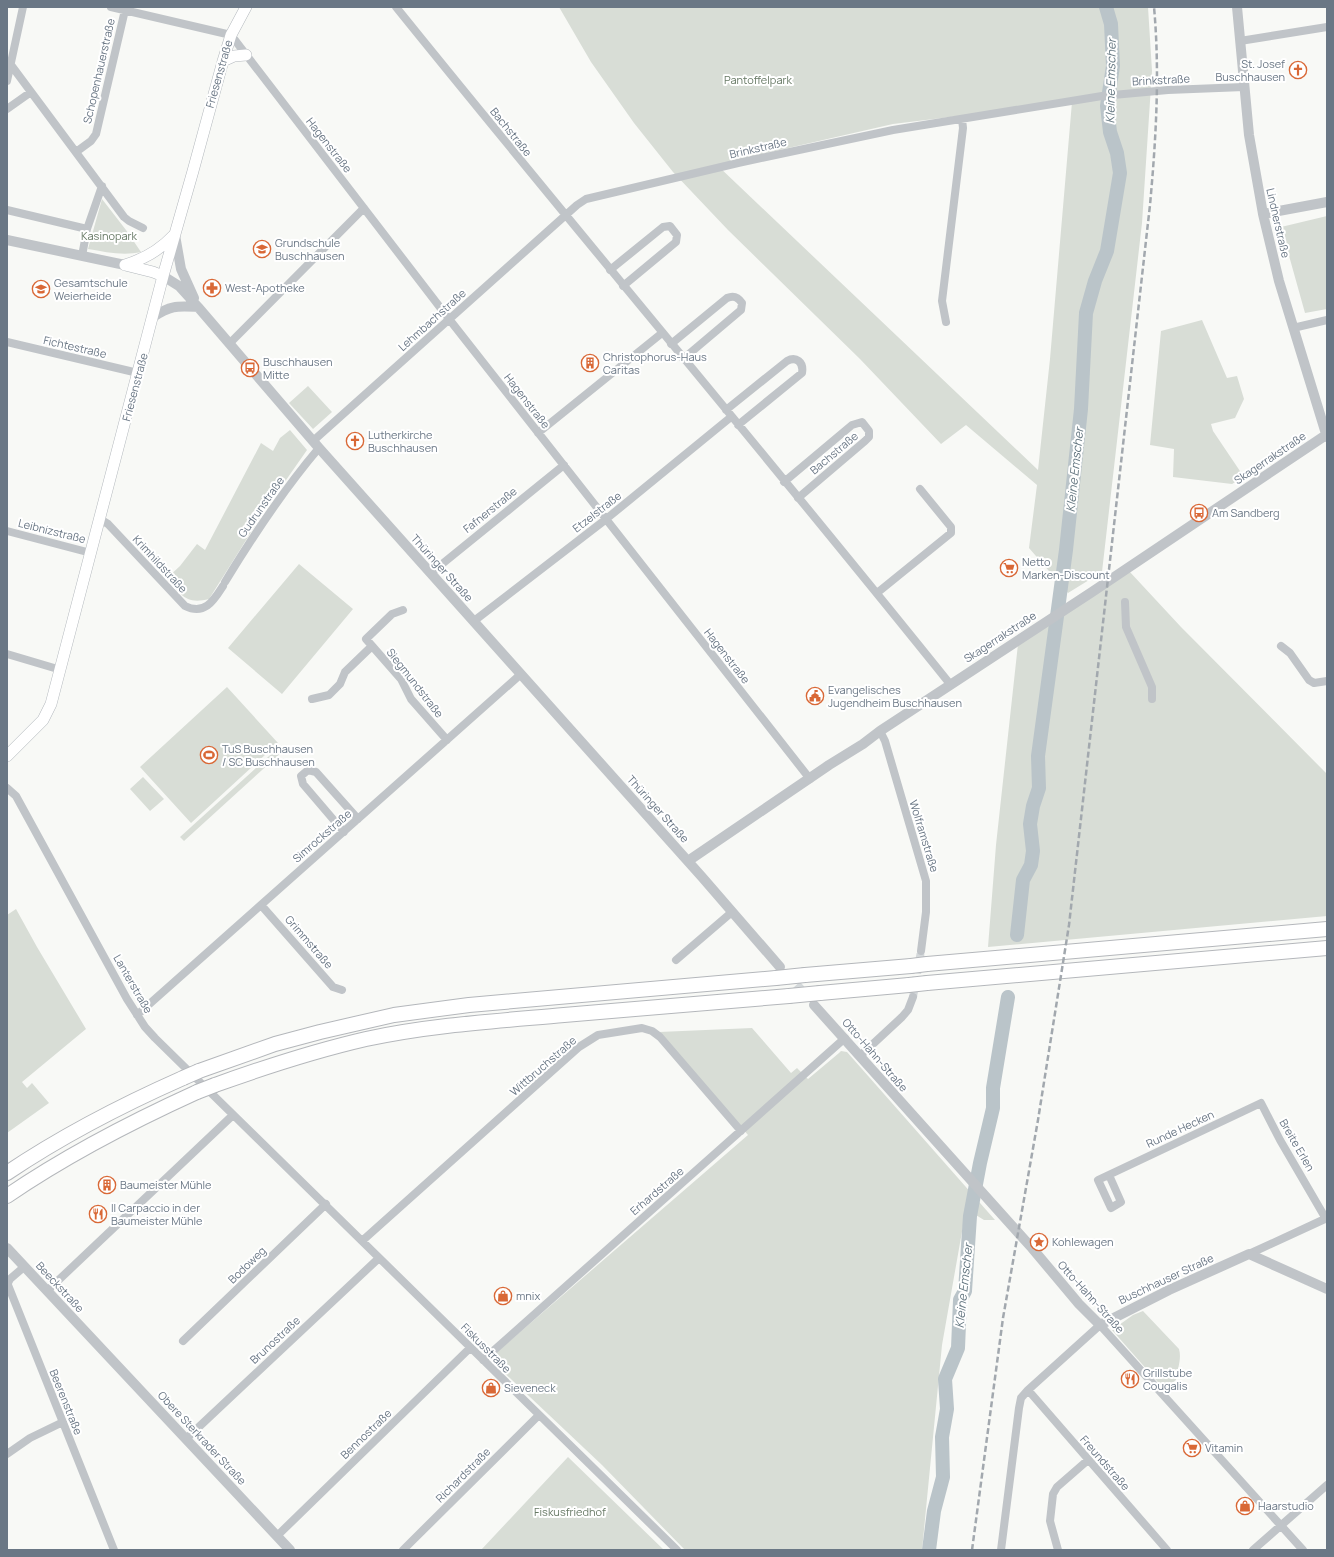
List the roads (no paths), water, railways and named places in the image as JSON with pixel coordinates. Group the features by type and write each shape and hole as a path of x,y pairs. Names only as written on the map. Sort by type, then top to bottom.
{"highway":[{"path":"7,1173 108,1113 199,1071 275,1044 320,1032 394,1016 469,1005 778,972 805,975 1327,929"},
{"path":"7,1196 81,1149 118,1129 197,1092 275,1064 366,1039 418,1030 474,1023 790,996 817,999 911,991 927,983 1327,948"}],"main road":[{"name":"Friesenstraße","path":"7,756 30,735 48,713 61,670 163,276 222,60 231,35 246,7"},
{"path":"222,60 234,56 246,55"},
{"path":"125,265 154,253 165,245 175,234"},
{"path":"125,265 163,276"}],"street":[{"path":"7,81 23,7"},
{"path":"110,7 231,35"},
{"name":"Bachstraße","path":"396,7 565,216 877,593 950,684"},
{"name":"Lindnerstraße","path":"1237,7 1251,155 1263,214 1293,328 1327,436"},
{"name":"Schopenhauerstraße","path":"76,152 91,141 96,134 125,10"},
{"path":"1240,41 1327,27"},
{"name":"Hagenstraße","path":"231,35 605,520 810,779"},
{"path":"10,65 124,217 143,228"},
{"name":"Brinkstraße","path":"565,216 581,202 599,196 806,148 893,130 1102,96 1135,92 1244,87"},
{"path":"7,109 31,92"},
{"path":"946,322 942,300 963,128 962,119"},
{"path":"82,256 87,229 102,186"},
{"path":"1263,214 1327,202"},
{"path":"230,343 364,208"},
{"path":"7,210 87,229"},
{"name":"Lehmbachstraße","path":"316,444 449,319 565,216"},
{"path":"610,270 662,227 670,226 677,235 676,242 623,286"},
{"path":"153,317 169,307 198,307 181,269 175,234"},
{"path":"7,240 125,265"},
{"name":"Thüringer Straße","path":"163,276 179,286 198,307 316,444 732,912"},
{"path":"671,344 727,298 733,296 740,300 742,307 741,310 683,359"},
{"path":"1293,328 1327,320"},
{"path":"538,433 662,333"},
{"name":"Fichtestraße","path":"7,342 138,373"},
{"path":"726,410 787,361 791,359 798,360 802,365 802,373 738,425"},
{"name":"Etzelstraße","path":"474,621 605,520 732,418"},
{"name":"Bachstraße","path":"784,482 852,425 862,422 869,431 869,437 798,498"},
{"name":"Skagerrakstraße","path":"688,861 950,684 1327,436"},
{"name":"Gudrunstraße","path":"224,584 245,549 288,488 316,444"},
{"name":"Fafnerstraße","path":"431,573 564,465"},
{"path":"877,593 951,533 951,527 920,489"},
{"name":"Krimhildstraße","path":"100,519 108,524 185,606 193,609 206,607 213,602 224,584"},
{"name":"Leibnizstraße","path":"7,531 91,553"},
{"path":"1125,602 1126,627 1152,686 1152,699"},
{"name":"Siegmundstraße","path":"403,610 392,614 366,640 401,679 411,699 447,740"},
{"path":"312,699 328,695 340,684 346,672 372,646"},
{"path":"1281,646 1290,652 1309,680 1314,683 1327,681"},
{"path":"7,654 61,670"},
{"name":"Simrockstraße","path":"137,1014 521,674"},
{"name":"Wolframstraße","path":"880,731 885,741 926,881 926,912 921,951"},
{"path":"344,832 303,784 301,776 305,772 308,770 316,772 358,819"},
{"name":"Lanterstraße","path":"7,788 16,796 117,981 137,1014 155,1038 280,1162"},
{"name":"Grimmstraße","path":"261,905 333,986 342,990"},
{"path":"676,960 732,912 778,972"},
{"path":"860,1056 908,1010 911,991"},
{"name":"Otto-Hahn-Straße","path":"817,999 860,1056 1032,1248 1079,1304 1100,1325 1303,1550"},
{"name":"Wittbruchstraße","path":"362,1241 579,1047 598,1035 642,1028 652,1031 660,1037 741,1131"},
{"name":"Erhardstraße","path":"483,1360 845,1038"},
{"name":"Runde Hecken","path":"1109,1175 1261,1103"},
{"name":"Breite Erlen","path":"1261,1103 1280,1140 1327,1218"},
{"path":"47,1291 233,1115"},
{"name":"Fiskusstraße","path":"280,1162 326,1204 470,1348 677,1550"},
{"name":"Bodoweg","path":"183,1341 326,1204"},
{"name":"Buschhauser Straße","path":"1001,1550 1019,1408 1021,1398 1028,1390 1100,1325 1327,1218"},
{"name":"Beeckstraße","path":"7,1248 96,1343"},
{"path":"1249,1254 1327,1289"},
{"name":"Brunostraße","path":"186,1439 379,1258"},
{"name":"Beerenstraße","path":"24,1267 10,1279 8,1285 114,1550"},
{"name":"Obere Sterkrader Straße","path":"96,1343 290,1550"},
{"name":"Bennostraße","path":"277,1536 470,1348"},
{"name":"Freundstraße","path":"1028,1390 1167,1550"},
{"name":"Richardstraße","path":"403,1550 539,1416"},
{"path":"7,1454 30,1438 63,1422"},
{"path":"1058,1550 1050,1521 1053,1494 1057,1487 1088,1460"},
{"path":"1253,1550 1327,1485"}],"waterway":[{"name":"Kleine Emscher","path":"1017,935 1023,880 1031,865 1033,851 1030,824 1033,806 1039,788 1038,756 1066,550 1081,409 1086,313 1095,281 1107,251 1120,173 1117,153 1110,132 1107,106 1113,66 1111,24 1106,7"},
{"name":"Kleine Emscher","path":"929,1550 934,1511 943,1477 942,1437 947,1409 945,1379 958,1348 960,1300 965,1291 970,1216 980,1163 993,1108 993,1088 1008,997"}],"tunnel":[{"path":"913,997 921,951"},
{"path":"786,974 808,998"}],"railway":[{"path":"972,1550 1003,1318 1038,1120 1069,925 1150,205 1154,156 1157,81 1154,7"}],"place":[{"name":"St. Josef Buschhausen","path":"1298,70"},
{"name":"Grundschule Buschhausen","path":"262,249"},
{"name":"West-Apotheke","path":"212,288"},
{"name":"Gesamtschule Weierheide","path":"41,289"},
{"name":"Christophorus-Haus Caritas","path":"590,363"},
{"name":"Buschhausen Mitte","path":"250,368"},
{"name":"Lutherkirche Buschhausen","path":"355,441"},
{"name":"Am Sandberg","path":"1199,513"},
{"name":"Netto Marken-Discount","path":"1009,568"},
{"name":"Evangelisches Jugendheim Buschhausen","path":"815,696"},
{"name":"TuS Buschhausen / SC Buschhausen","path":"209,755"},
{"name":"Baumeister Mühle","path":"107,1185"},
{"name":"Il Carpaccio in der Baumeister Mühle","path":"98,1214"},
{"name":"Kohlewagen","path":"1039,1242"},
{"name":"mnix","path":"503,1296"},
{"name":"Grillstube Cougalis","path":"1130,1379"},
{"name":"Sieveneck","path":"491,1388"},
{"name":"Vitamin","path":"1192,1448"},
{"name":"Haarstudio","path":"1245,1506"}],"park label":[{"name":"Pantoffelpark","path":"758,80"},
{"name":"Kasinopark","path":"109,236"},
{"name":"Fiskusfriedhof","path":"570,1512"}]}
